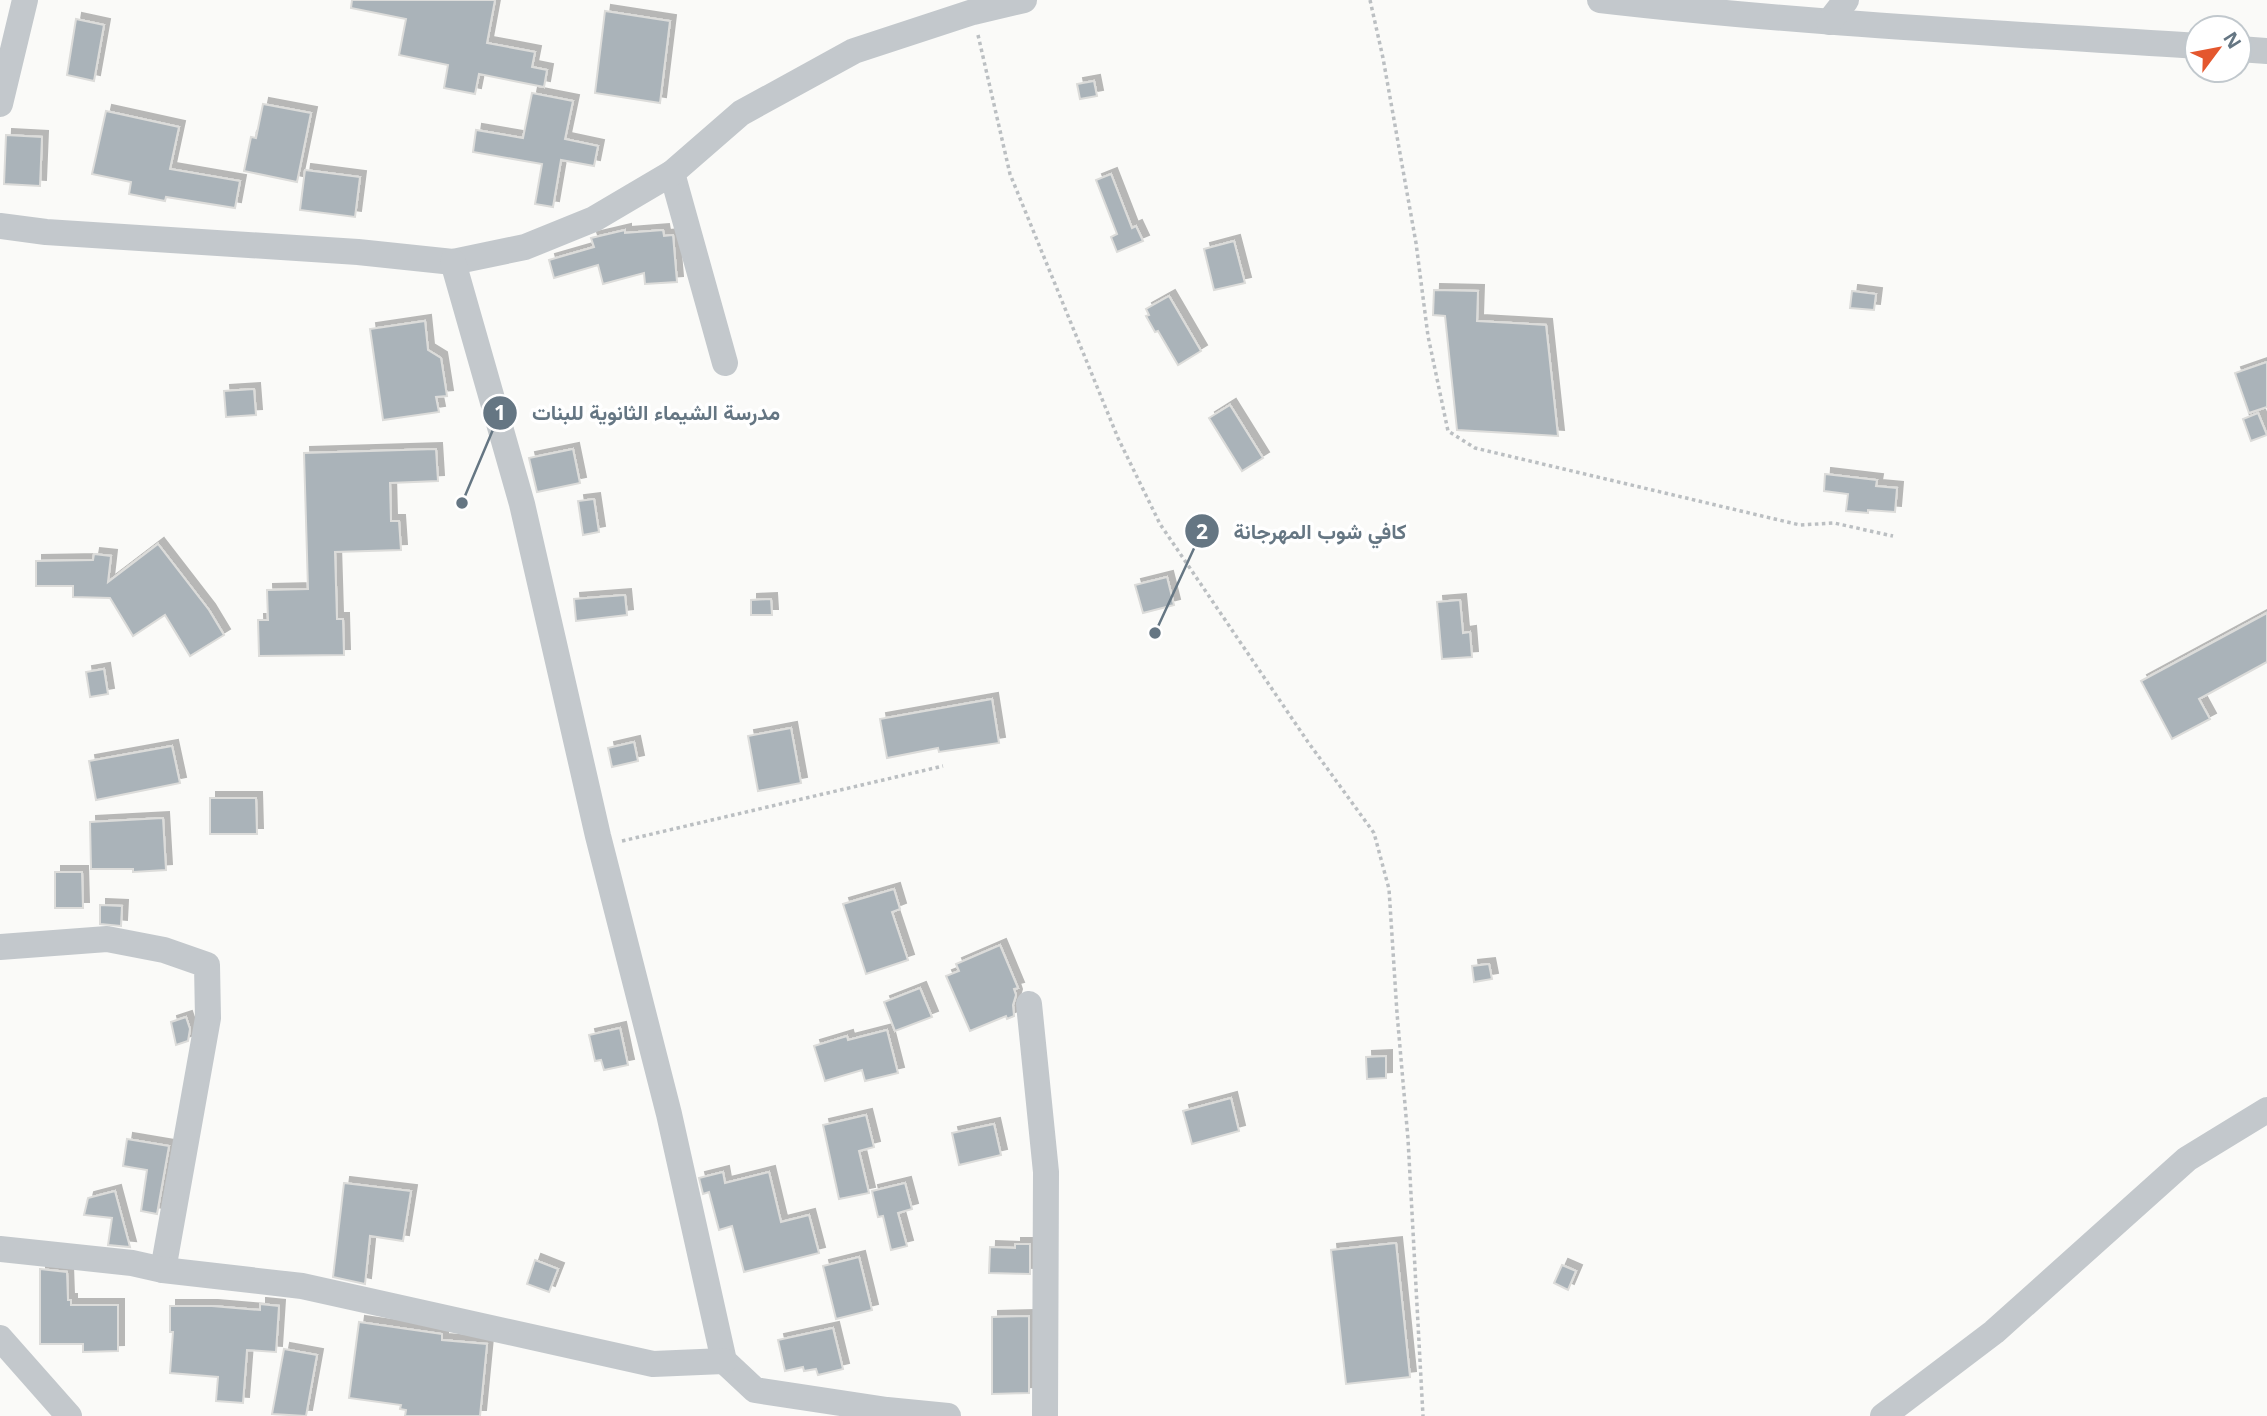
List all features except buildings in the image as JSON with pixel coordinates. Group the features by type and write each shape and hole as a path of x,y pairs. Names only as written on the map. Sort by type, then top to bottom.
{"street":[{"path":"0,104 25,0"},
{"path":"1600,0 1710,13 2183,45"},
{"path":"1829,22 1846,0"},
{"path":"0,226 46,232 358,252 453,262 525,247 594,219 672,173 741,113 854,51 1007,1"},
{"path":"672,173 725,363"},
{"path":"453,262 522,504 600,846 669,1114 724,1361 755,1390 887,1410 948,1416"},
{"path":"0,947 107,939 164,950 207,965 208,1018 163,1270"},
{"path":"1029,1004 1046,1172 1045,1416"},
{"path":"1883,1416 1994,1332 2187,1159 2267,1110"},
{"path":"0,1249 132,1263 163,1270 302,1286 653,1364 724,1361"},
{"path":"0,1338 69,1416"}],"path":[{"path":"1370,0 1416,243 1428,336 1448,431 1475,448 1739,511 1800,525 1834,523 1893,536"},
{"path":"973,12 1010,174 1118,438 1160,524 1308,742 1374,833 1389,889 1396,1013 1408,1139 1423,1416"},
{"path":"600,846 943,766"}],"place":[{"name":"مدرسة الشيماء الثانوية للبنات","path":"462,503"},
{"name":"كافي شوب المهرجانة","path":"1155,633"}]}
